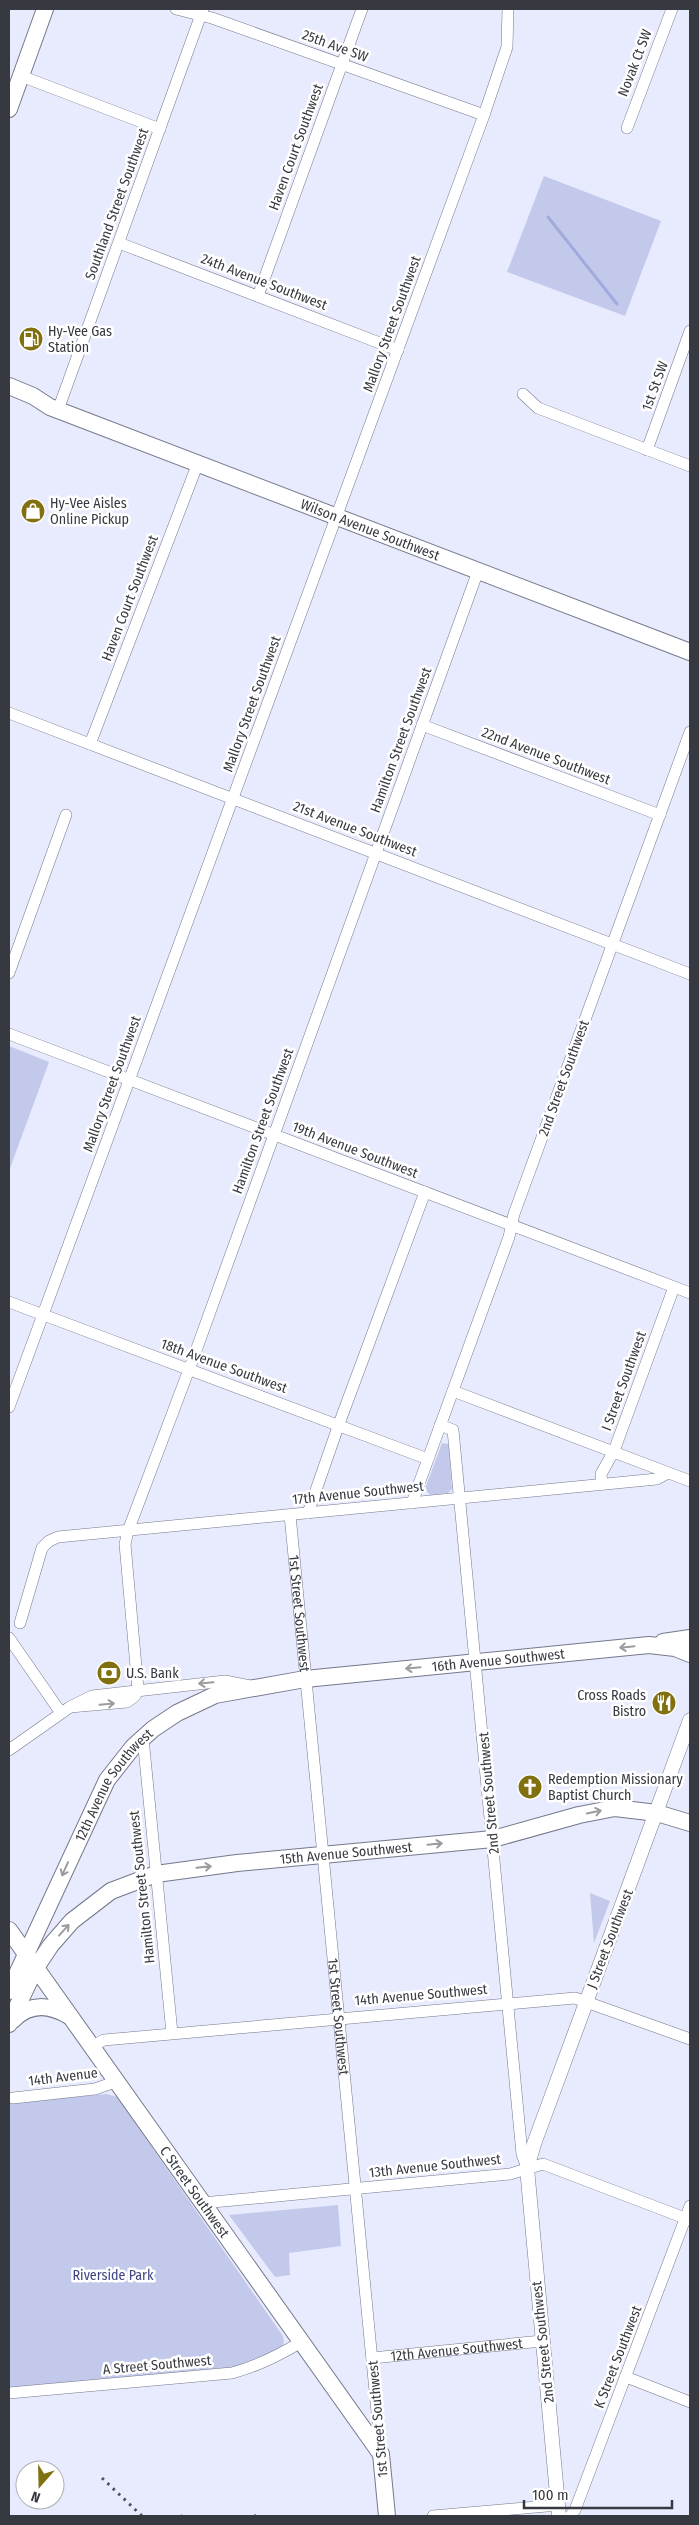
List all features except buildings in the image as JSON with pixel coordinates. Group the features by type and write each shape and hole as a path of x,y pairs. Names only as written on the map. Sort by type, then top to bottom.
{"main road":[{"path":"9,109 45,9"},
{"name":"Wilson Avenue Southwest","path":"9,386 33,396 54,408 690,652"},
{"name":"Wilson Avenue Southwest","path":"9,396 36,406 54,408"},
{"path":"649,1645 690,1638"},
{"name":"16th Avenue Southwest","path":"305,1679 649,1645 675,1648 690,1654"},
{"name":"12th Avenue Southwest","path":"9,1990 98,1796 120,1763 143,1738 172,1716 215,1695 305,1679"},
{"name":"15th Avenue Southwest","path":"35,1970 60,1934 84,1910 111,1891 156,1874 322,1855 493,1839 579,1815 615,1808 657,1813 690,1823"},
{"name":"C Street Southwest","path":"9,1930 35,1970 381,2454"},
{"path":"9,2025 35,1970"},
{"path":"9,2025 19,2014 32,2007 48,2007 69,2016"},
{"name":"1st Street Southwest","path":"381,2454 387,2516"}],"street":[{"name":"25th Ave SW","path":"176,9 202,12 484,115"},
{"name":"Haven Court Southwest","path":"258,296 362,9"},
{"name":"Mallory Street Southwest","path":"9,1407 484,115 507,47 508,9"},
{"name":"Novak Ct SW","path":"626,128 672,9"},
{"name":"Southland Street Southwest","path":"54,408 119,243 202,12"},
{"path":"21,76 160,129"},
{"name":"24th Avenue Southwest","path":"119,243 398,350"},
{"name":"1st St SW","path":"647,450 690,331"},
{"path":"523,394 538,408 690,466"},
{"name":"Haven Court Southwest","path":"90,744 198,463"},
{"name":"Hamilton Street Southwest","path":"138,1689 125,1544 128,1531 190,1369 478,570"},
{"name":"21st Avenue Southwest","path":"9,713 690,974"},
{"name":"22nd Avenue Southwest","path":"422,725 660,815"},
{"name":"2nd Street Southwest","path":"412,1503 690,732"},
{"path":"9,973 66,816"},
{"name":"19th Avenue Southwest","path":"9,1034 690,1294"},
{"path":"308,1513 425,1192"},
{"name":"I Street Southwest","path":"602,1484 601,1474 614,1451 674,1287"},
{"name":"18th Avenue Southwest","path":"9,1302 339,1424 428,1459"},
{"path":"453,1391 690,1481"},
{"name":"2nd Street Southwest","path":"440,1425 453,1430 522,2154 528,2162 542,2341 559,2510"},
{"name":"17th Avenue Southwest","path":"20,1623 42,1548 49,1541 58,1537 658,1479 668,1473"},
{"name":"1st Street Southwest","path":"290,1515 381,2454"},
{"path":"9,1638 66,1710"},
{"path":"9,1750 66,1710 92,1696 138,1689 225,1681 254,1687"},
{"name":"J Street Southwest","path":"528,2162 690,1720"},
{"name":"Hamilton Street Southwest","path":"143,1738 172,2033"},
{"name":"14th Avenue Southwest","path":"90,2047 104,2040 172,2033 509,2002 575,1998 690,2039"},
{"name":"14th Avenue","path":"13,2098 96,2089 115,2082"},
{"name":"13th Avenue Southwest","path":"202,2203 510,2174 528,2162 543,2164 688,2219"},
{"name":"K Street Southwest","path":"570,2516 575,2510 688,2219 690,2206"},
{"name":"12th Avenue Southwest","path":"372,2358 542,2341"},
{"name":"A Street Southwest","path":"9,2393 232,2373 254,2367 274,2358 300,2342"},
{"path":"626,2377 690,2402"},
{"path":"433,2516 559,2510"}],"green space":[{"path":"544,176 661,221 625,316 507,272"},
{"path":"9,1046 49,1062 9,1171"},
{"path":"442,1443 448,1444 449,1447 452,1489 448,1493 430,1495 425,1489"},
{"path":"590,1893 610,1901 594,1943"},
{"name":"Riverside Park","path":"107,2094 117,2097 283,2336 284,2343 281,2348 241,2367 9,2390 9,2103"},
{"path":"338,2205 341,2246 289,2253 290,2275 275,2277 229,2215"}],"waterway":[{"path":"548,217 617,304"}],"railway":[{"path":"102,2478 142,2516"}],"place":[{"name":"Hy-Vee Gas Station","path":"31,339"},
{"name":"Hy-Vee Aisles Online Pickup","path":"33,511"},
{"name":"U.S. Bank","path":"109,1673"},
{"name":"Cross Roads Bistro","path":"664,1703"},
{"name":"Redemption Missionary Baptist Church","path":"530,1787"}]}
